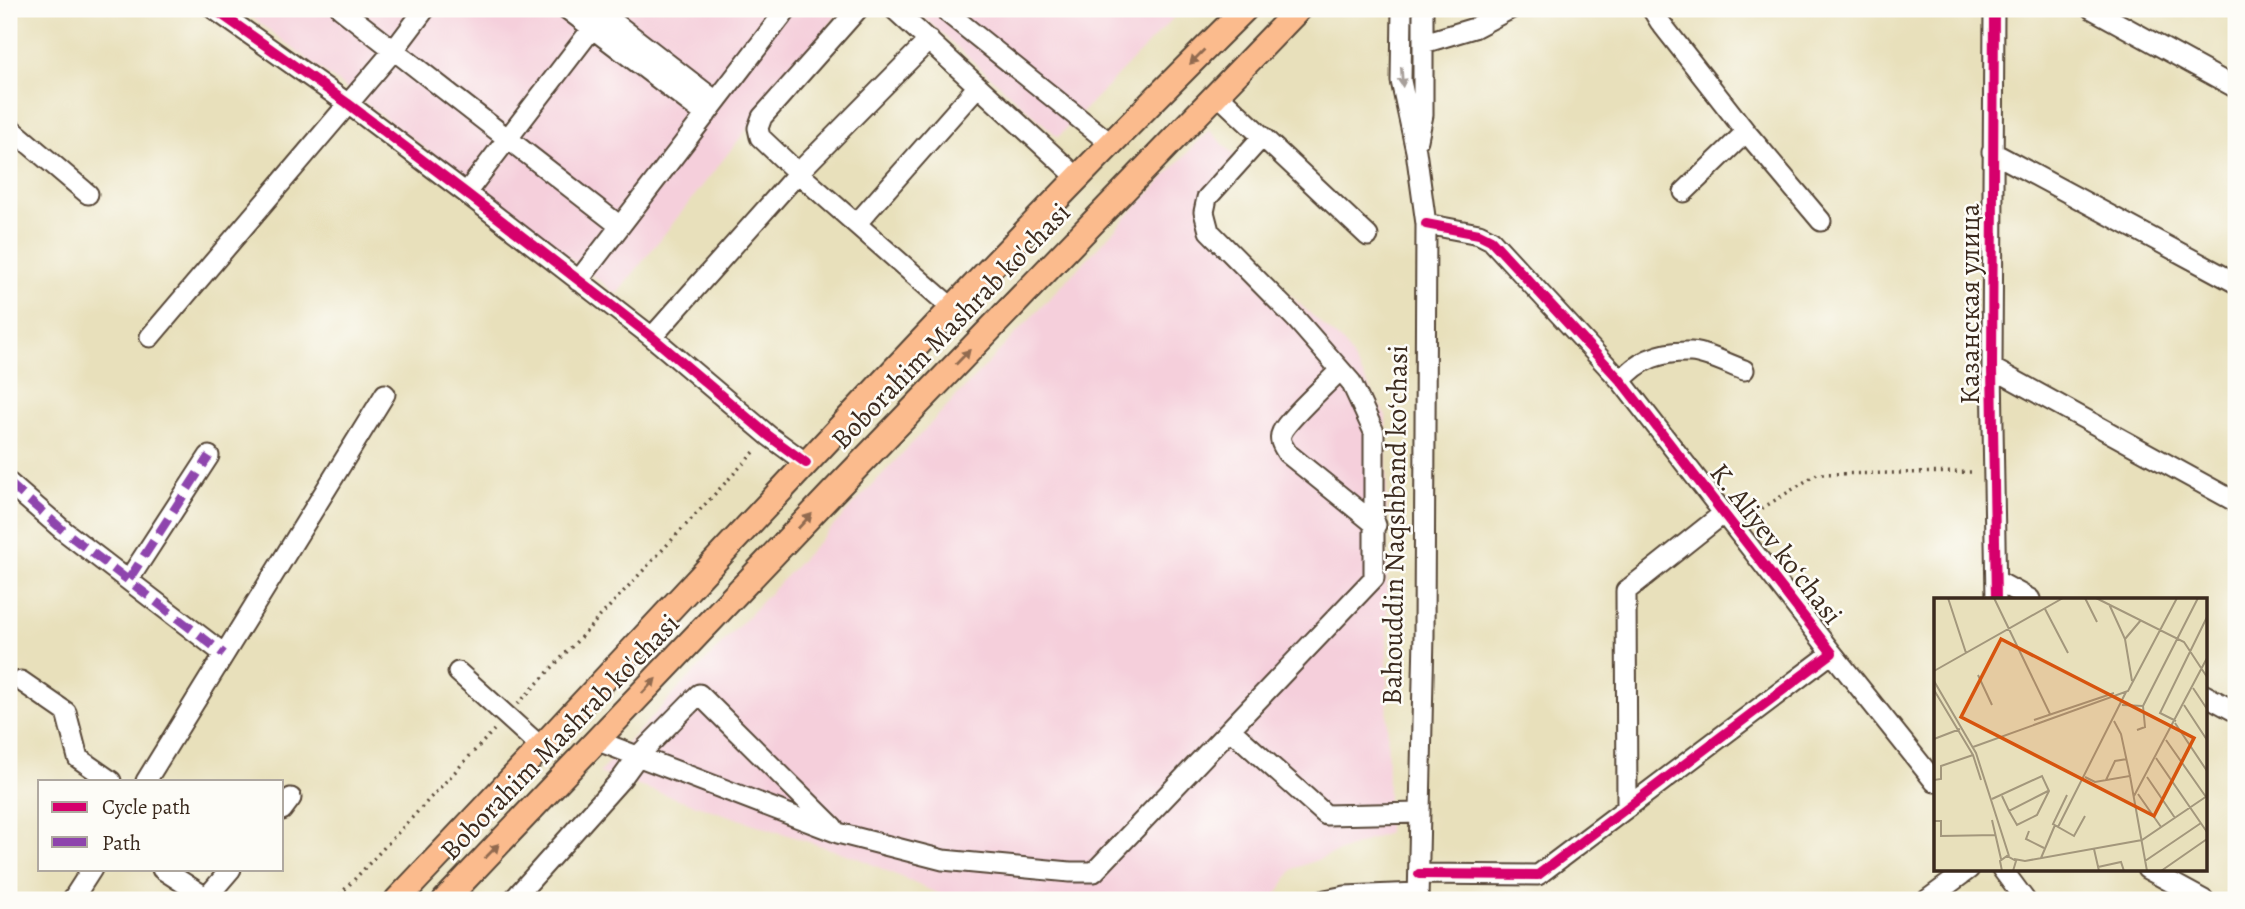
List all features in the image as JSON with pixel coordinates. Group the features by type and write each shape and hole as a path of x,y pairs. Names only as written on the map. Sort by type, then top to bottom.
{"main road":[{"name":"Boborahim Mashrab ko'chasi","path":"397,900 952,308 1077,177 1245,9"},
{"name":"Boborahim Mashrab ko'chasi","path":"445,900 1299,9"},
{"path":"700,578 728,604"}],"street":[{"path":"214,9 235,14 652,337 769,436 806,463"},
{"path":"341,9 621,226"},
{"path":"149,337 394,50 425,9"},
{"path":"567,9 600,15 711,108"},
{"path":"578,281 787,9"},
{"path":"858,9 762,117 758,128 760,137 952,308"},
{"path":"894,9 1077,177"},
{"path":"1402,9 1401,81 1416,151"},
{"path":"1416,151 1423,115 1423,9"},
{"path":"1424,43 1474,28 1510,9"},
{"path":"1652,9 1746,132 1821,221"},
{"name":"Казанская улица","path":"1994,9 1992,368 1997,590"},
{"path":"2092,9 2236,89"},
{"path":"948,13 1111,144"},
{"path":"466,193 600,15"},
{"path":"652,337 798,173 929,40"},
{"path":"857,223 978,86"},
{"path":"1216,93 1368,236"},
{"path":"9,127 88,194"},
{"path":"1684,192 1746,132"},
{"path":"598,741 838,833 943,860 1094,872 1374,578 1374,432 1351,382 1296,319 1209,231 1204,212 1207,198 1262,137"},
{"name":"Bahouddin Naqshband koʻchasi","path":"1416,151 1426,224 1424,635 1418,889"},
{"path":"1992,152 2236,283"},
{"name":"K. Aliyev koʻchasi","path":"1325,900 1345,895 1538,876 1832,653 1621,381 1491,240 1479,234 1426,224"},
{"path":"1621,381 1634,366 1659,356 1693,352 1744,370"},
{"path":"1992,368 2236,502"},
{"path":"1340,370 1289,423 1281,433 1280,443 1287,453 1376,525"},
{"path":"147,780 385,394"},
{"path":"129,579 209,456"},
{"path":"9,483 64,531 224,654"},
{"path":"1627,808 1626,591 1729,519"},
{"path":"1997,590 2026,598"},
{"path":"1832,653 1934,781"},
{"path":"458,672 542,748"},
{"path":"22,681 66,712 78,758 110,780"},
{"path":"513,900 622,778 638,756 699,695 838,833"},
{"path":"2206,696 2236,712"},
{"path":"1230,729 1326,815 1420,813"},
{"path":"72,900 91,870"},
{"path":"164,870 208,899 230,870"},
{"path":"1927,900 1968,870"},
{"path":"2003,870 2025,900"},
{"path":"2149,870 2204,900"}],"path":[{"path":"335,900 769,436"},
{"path":"1729,519 1817,474 1995,472"}],"shaded area":[{"path":"241,9 842,9 617,294"},
{"path":"914,9 1182,9 1058,137"},
{"path":"1209,130 1249,169 1212,207 1214,227 1345,345 1386,416 1388,833 1293,869 1273,900 952,900 858,858 599,773"}],"marked path":[{"path":"129,579 209,456"},
{"path":"9,483 64,531 224,654"}],"cycle path":[{"path":"214,9 347,103 466,193 652,337 769,436 806,463"},
{"path":"1994,9 1992,368 1996,598"},
{"path":"1419,874 1538,875 1832,653 1621,381 1491,240 1479,234 1426,224"}]}
